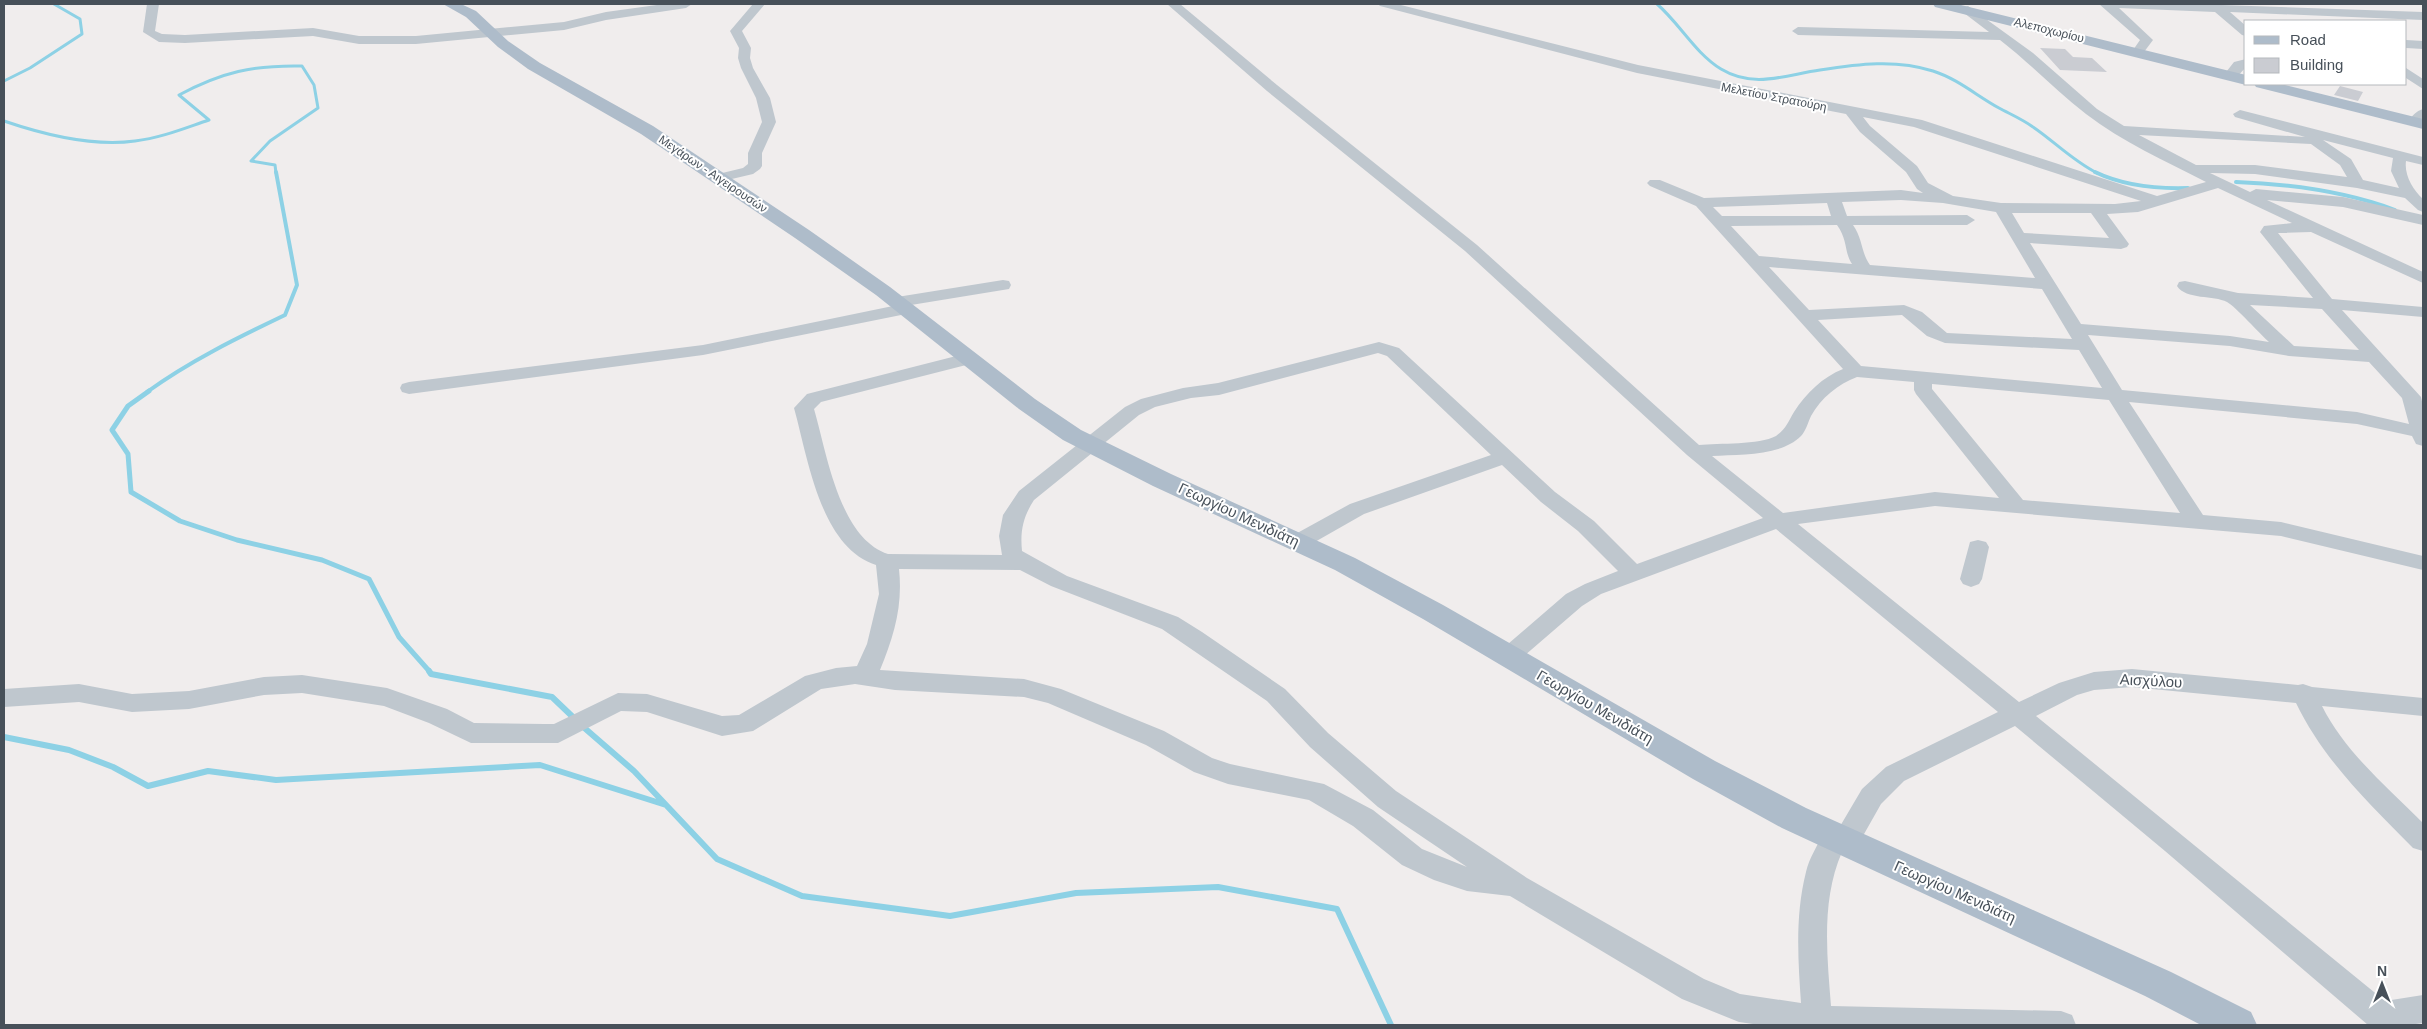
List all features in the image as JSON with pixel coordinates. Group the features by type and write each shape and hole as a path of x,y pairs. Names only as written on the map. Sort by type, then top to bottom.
{"main road":[{"name":"Μεγάρων - Αιγειρουσών","path":"450,4 471,14 509,50 534,66 623,115 802,234 901,306 968,359"},
{"name":"Αλεποχωρίου","path":"1940,4 1977,10 2238,78"},
{"path":"2267,85 2420,119"},
{"name":"Γεωργίου Μενιδιάτη","path":"968,359 1047,419 1072,435 1162,480 1345,564 1509,656 1704,770 1840,840 2158,984 2238,1025"}],"street":[{"path":"154,4 149,32 154,36 166,38 207,38 313,32 359,40 403,41 564,26 606,16 686,4"},
{"path":"719,178 748,171 755,166 755,153 769,126 763,98 747,68 744,58 745,48 736,31 759,4"},
{"path":"1174,4 1272,88 1476,253 1694,451 2017,714 2385,1020 2423,1009"},
{"name":"Μελετίου Στρατούρη","path":"1384,4 1637,69 1851,112 1917,123 2159,202"},
{"path":"2106,4 2423,16"},
{"path":"2106,4 2147,40 2137,53"},
{"path":"2218,8 2244,30"},
{"path":"1977,10 2000,36 2028,56 2092,112 2120,130 2219,183 2423,278"},
{"path":"2321,12 2333,20"},
{"path":"1798,31 2000,36"},
{"path":"2407,44 2423,44"},
{"path":"2238,78 2238,65 2244,64"},
{"path":"2407,68 2423,69"},
{"path":"2407,73 2423,85"},
{"path":"1851,112 1865,129 1912,169 1922,186 1965,211"},
{"path":"2240,114 2312,136 2423,161"},
{"path":"2120,130 2294,140 2312,136 2346,162 2358,183"},
{"path":"2401,155 2398,161 2399,176 2410,195 2423,207"},
{"path":"2193,170 2220,167 2250,169 2358,183 2410,195"},
{"path":"1655,183 1701,203 1855,371"},
{"path":"1717,221 1841,220 2002,208 2096,209 2138,207 2219,183"},
{"path":"2240,192 2343,202 2423,220"},
{"path":"1701,203 1901,195 1965,211"},
{"path":"1837,198 1834,201 1835,210 1854,236 1855,256 1865,270"},
{"path":"2002,208 2115,395 2196,521"},
{"path":"2019,237 2121,244 2096,209"},
{"path":"1694,451 1718,447 1762,446 1780,441 1794,432 1803,413 1819,393 1837,378 1855,371 2357,418 2422,435 2417,398 2375,357 2327,304 2268,232 2270,229 2314,227"},
{"path":"1754,262 2049,284"},
{"path":"409,388 703,350 1003,285"},
{"path":"2185,286 2234,299 2258,302 2327,304 2423,312"},
{"path":"2234,299 2289,351"},
{"path":"1805,316 1904,310 1913,313 1933,333 1945,338 2086,345"},
{"path":"2076,329 2248,343 2289,351 2375,357"},
{"path":"1633,573 1586,526 1548,497 1504,458 1393,352 1380,347 1219,388 1190,392 1148,403 1118,422 1026,496 1014,515 1009,543 1011,552 1021,563 1059,581 1170,623 1194,638 1276,695 1319,740 1387,799 1517,886 1693,988 1738,1008 1814,1023 1995,1022 2061,1025"},
{"path":"968,359 814,398 804,408 834,509 860,549 870,556 886,561 1021,563"},
{"path":"1928,378 1923,382 1923,390 2017,506"},
{"path":"1298,542 1357,509 1504,458"},
{"path":"1509,656 1574,600 1592,588 1780,520 1935,499 2281,529 2423,563"},
{"path":"1970,579 1978,547"},
{"path":"866,677 879,644 890,594 886,561"},
{"path":"4,698 79,693 132,703 189,700 264,686 302,684 387,697 438,716 471,733 544,734 558,733 618,702 647,703 722,726 744,724 814,682 836,676 1024,688 1052,695 1147,735 1203,765 1228,774 1315,791 1363,818 1412,856 1444,872 1467,879 1517,886"},
{"name":"Αισχύλου","path":"1814,1023 1812,945 1820,871 1878,785 1895,774 2068,689 2113,678 2303,693 2423,707"},
{"path":"2303,693 2314,718 2338,754 2423,840"}],"building":[{"path":"2040,48 2065,49 2073,57 2092,58 2107,72 2060,70"},
{"path":"2340,86 2363,92 2358,101 2334,95"}],"waterway":[{"path":"4,81 30,68 82,34 80,19 54,4"},
{"path":"1657,4 1703,55 1721,69 1733,75 1745,78 1770,79 1863,65 1891,64 1919,67 1942,74 2029,124 2080,163 2096,173"},
{"path":"4,121 52,135 85,141 119,142 145,140 209,120 179,95 195,87 224,75 253,69 302,66 314,85 318,108 270,141 251,161 275,165 276,173"},
{"path":"147,392 197,360 285,315 297,285 276,172"},
{"path":"2096,173 2117,181 2140,186 2188,188"},
{"path":"2236,182 2337,193 2395,210"},
{"path":"149,391 128,406 112,430 128,454 131,492 180,521 237,540 322,560 369,579 399,637 430,672"},
{"path":"429,671 431,674 552,697 575,719"},
{"path":"581,725 634,771 717,859 802,896 950,916 1076,893 1218,887 1337,909 1391,1025"},
{"path":"4,737 69,750 113,767 148,786 208,771 276,780 540,765 666,805"}]}
